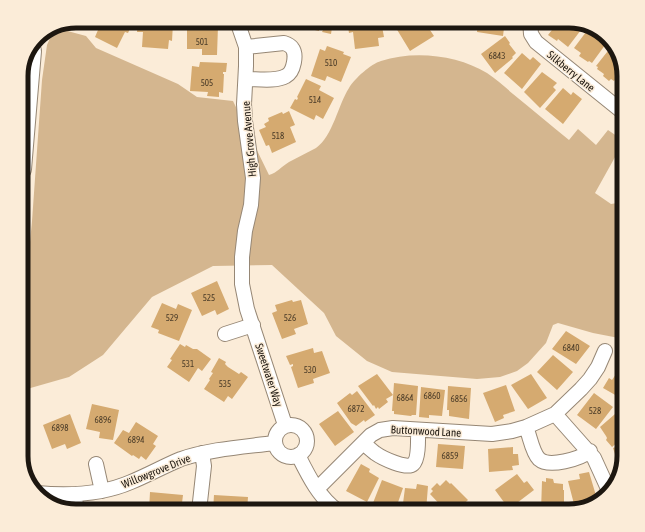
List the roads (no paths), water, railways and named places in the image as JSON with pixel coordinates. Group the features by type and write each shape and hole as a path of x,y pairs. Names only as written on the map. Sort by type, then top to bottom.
{"main road":[{"path":"28,86 30,63"}],"street":[{"name":"High Grove Avenue","path":"239,28 246,47 244,104 245,121 252,165 253,192 245,231 242,257"},
{"name":"Silkberry Lane","path":"531,28 531,34 536,42 617,107"},
{"path":"246,47 284,43 288,44 292,47 294,61 292,71 285,77 246,79"},
{"name":"Sweetwater Way","path":"242,257 242,284 248,309 285,425"},
{"path":"224,334 253,325"},
{"name":"Buttonwood Lane","path":"317,489 375,432 385,428 492,434 526,427 555,414 590,379 598,367 605,351"},
{"path":"555,414 590,451 607,486"},
{"path":"285,425 296,425 300,427 306,435 307,446 298,455 290,457 284,456 276,449 274,437 280,428 285,425"},
{"path":"526,427 537,456 542,461 556,463 580,457 590,451"},
{"path":"363,443 376,454 396,463 411,466 415,463 416,458 418,430"},
{"name":"Willowgrove Drive","path":"46,493 76,494 102,491 129,483 180,460 202,453 274,443"},
{"path":"200,504 204,466 202,453"},
{"path":"298,455 317,489 329,504"},
{"path":"96,464 102,491"},
{"path":"75,504 76,494"}]}
